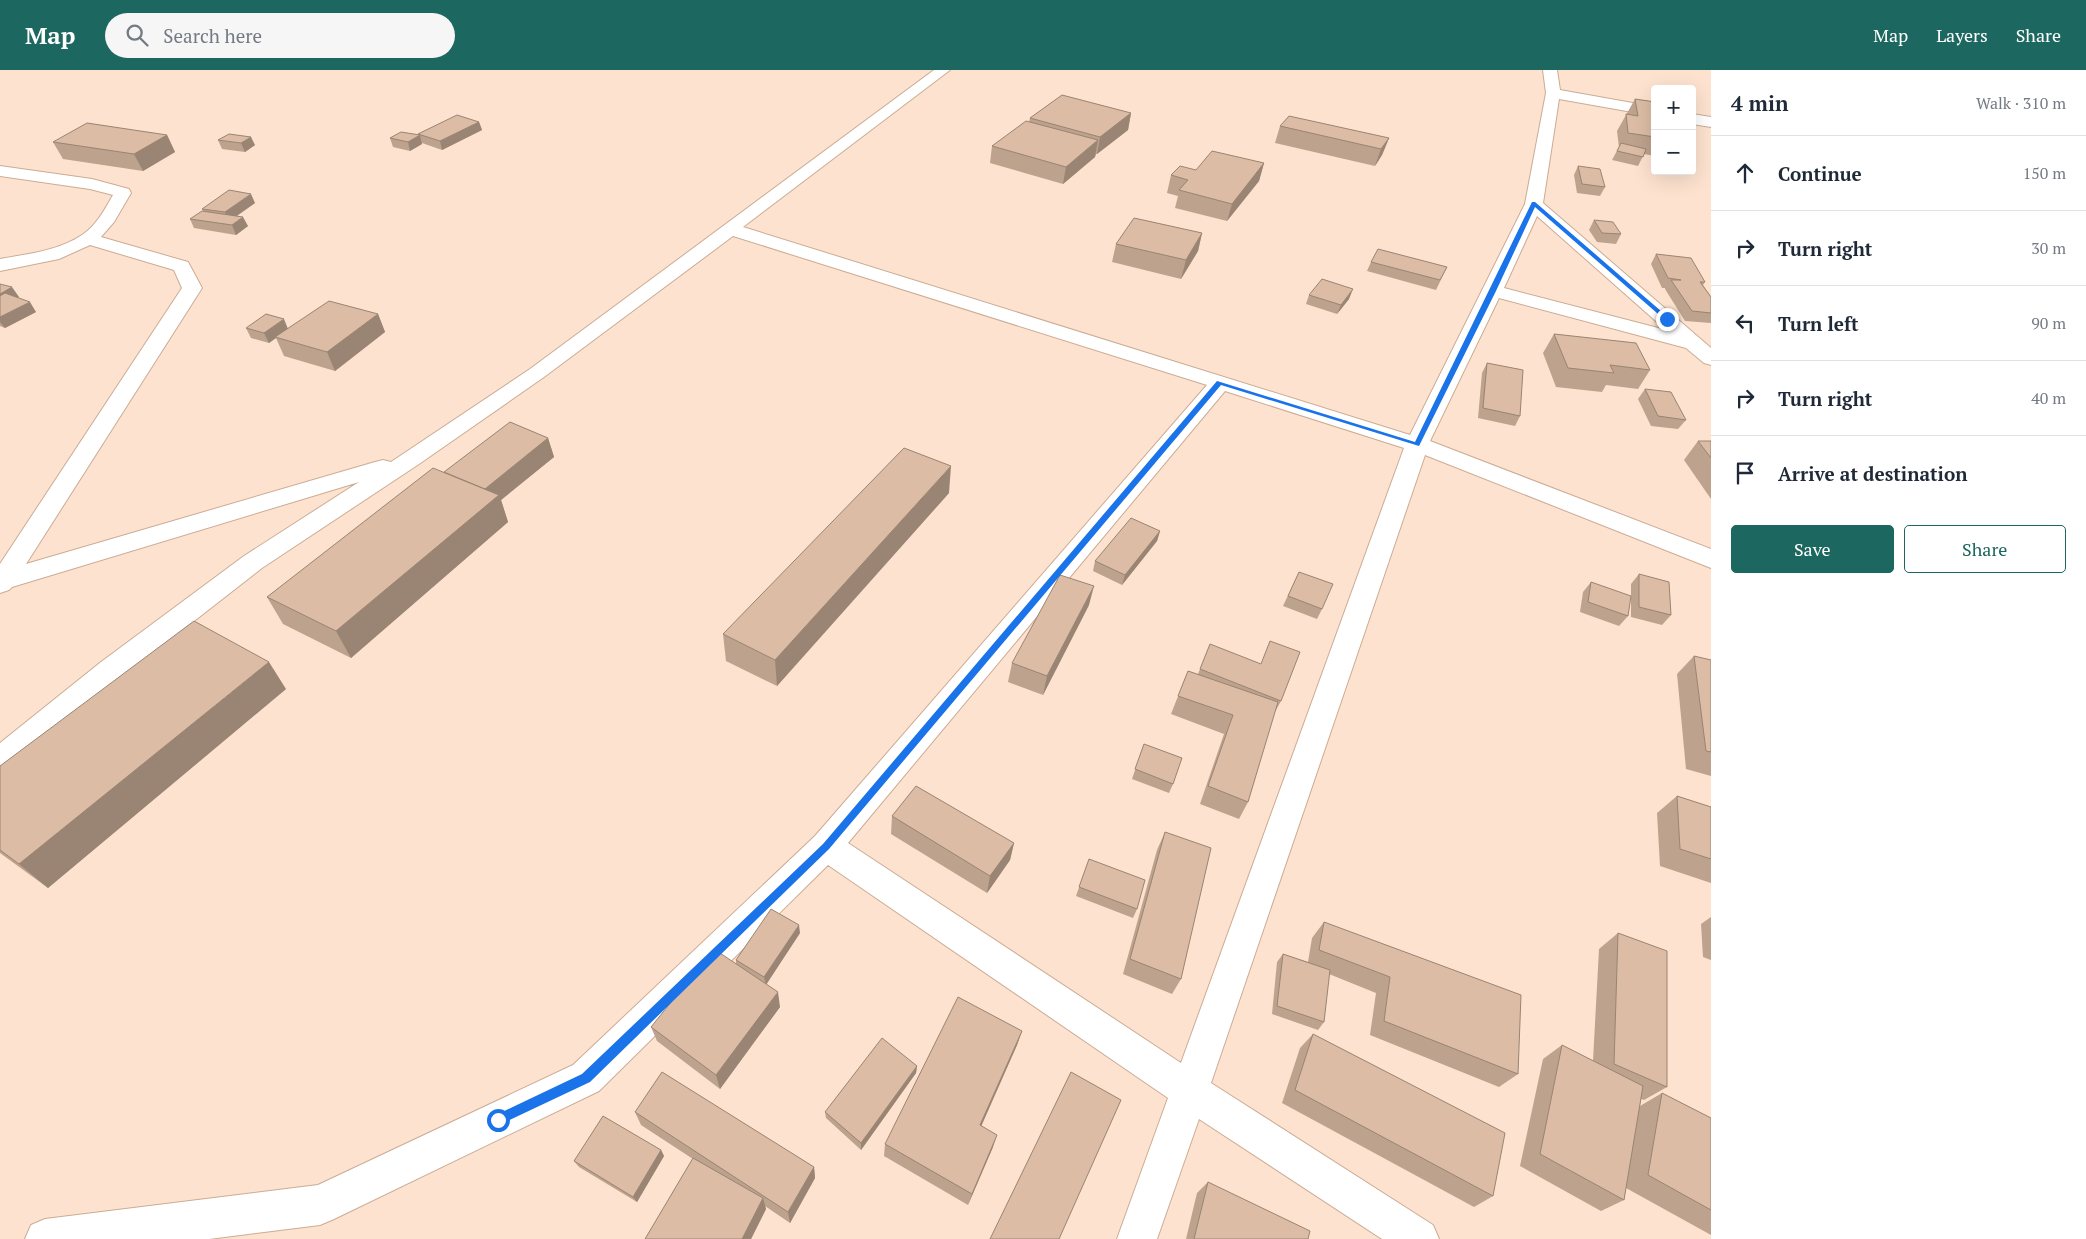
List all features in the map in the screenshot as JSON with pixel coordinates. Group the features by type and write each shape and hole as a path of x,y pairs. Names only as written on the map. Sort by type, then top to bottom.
{"street":[{"path":"0,760 111,670 253,562 411,459 537,373 943,70"},
{"path":"1137,1239 1417,444 1534,204 1552,82 1651,111"},
{"path":"1696,120 1711,122"},
{"path":"0,171 92,184 123,193 108,218 89,239 54,255 0,265"},
{"path":"1534,204 1702,345 1711,359"},
{"path":"730,229 1417,444 1711,559"},
{"path":"1,582 192,288 181,266 89,239"},
{"path":"1493,291 1702,345"},
{"path":"45,1239 320,1205 586,1078 826,846 1220,383"},
{"path":"1,582 411,459"},
{"path":"826,846 1190,1091 1419,1239"}],"building":[{"path":"1062,95 1131,113 1100,137 1030,118"},
{"path":"1635,99 1651,101 1651,136 1628,133 1626,114 1638,116"},
{"path":"457,115 479,122 440,141 418,134"},
{"path":"1289,116 1389,138 1381,149 1280,126"},
{"path":"1026,121 1098,140 1066,167 992,146"},
{"path":"87,123 167,135 134,154 53,142"},
{"path":"401,132 420,135 408,142 390,138"},
{"path":"229,134 251,137 241,143 218,140"},
{"path":"1621,143 1646,149 1643,157 1617,151"},
{"path":"1212,151 1264,163 1232,204 1179,190 1188,180 1171,175 1180,166 1196,170"},
{"path":"1578,166 1600,169 1605,187 1582,184"},
{"path":"229,190 251,194 225,212 202,209"},
{"path":"202,211 243,217 232,225 190,219"},
{"path":"1134,218 1202,233 1186,260 1116,244"},
{"path":"1594,220 1613,222 1621,234 1602,233"},
{"path":"1378,249 1447,267 1440,280 1371,262"},
{"path":"1656,254 1691,258 1705,282 1700,282 1711,297 1711,313 1692,311 1671,280 1681,280 1668,278"},
{"path":"1322,279 1353,289 1341,305 1309,295"},
{"path":"0,284 12,287 0,294"},
{"path":"5,293 30,302 0,317 0,296"},
{"path":"329,301 378,314 327,352 275,337"},
{"path":"266,314 284,319 264,333 246,328"},
{"path":"1554,334 1636,343 1650,370 1610,365 1614,373 1568,368"},
{"path":"1487,363 1523,370 1520,416 1483,408"},
{"path":"1645,389 1671,392 1686,420 1658,416"},
{"path":"510,422 548,438 485,489 444,472"},
{"path":"1698,441 1711,441 1711,458"},
{"path":"904,448 951,466 775,660 723,634"},
{"path":"433,468 499,495 336,631 267,597"},
{"path":"1131,518 1160,531 1125,575 1095,561"},
{"path":"1299,572 1333,584 1322,609 1288,596"},
{"path":"1639,574 1669,582 1671,615 1639,607"},
{"path":"1060,575 1094,586 1047,676 1012,663"},
{"path":"1591,582 1631,596 1628,616 1588,602"},
{"path":"194,621 269,662 19,864 0,850 0,766"},
{"path":"1270,641 1300,652 1281,701 1200,669 1210,644 1261,664"},
{"path":"1694,656 1711,660 1711,752 1706,751"},
{"path":"1188,671 1278,702 1248,802 1208,786 1233,715 1178,696"},
{"path":"1144,744 1182,758 1173,784 1135,769"},
{"path":"916,786 1014,843 990,876 892,816"},
{"path":"1677,796 1711,807 1711,859 1680,849"},
{"path":"1165,832 1211,848 1181,979 1130,959"},
{"path":"1089,859 1145,880 1137,909 1079,887"},
{"path":"771,909 799,925 764,977 736,960"},
{"path":"1324,922 1521,995 1518,1074 1384,1021 1390,977 1319,950"},
{"path":"1618,933 1667,951 1667,1087 1614,1064"},
{"path":"714,949 778,992 716,1075 651,1027"},
{"path":"1283,954 1330,970 1324,1022 1277,1006"},
{"path":"958,997 1022,1031 980,1125 997,1135 972,1194 885,1144"},
{"path":"1313,1034 1505,1133 1493,1196 1295,1090"},
{"path":"882,1038 917,1066 861,1143 825,1112"},
{"path":"1562,1045 1643,1086 1624,1200 1540,1154"},
{"path":"662,1072 814,1167 788,1212 635,1112"},
{"path":"1071,1072 1121,1100 1059,1239 990,1239"},
{"path":"1662,1093 1711,1118 1711,1210 1648,1175"},
{"path":"603,1116 661,1150 633,1197 574,1161"},
{"path":"693,1158 763,1198 742,1239 645,1239"},
{"path":"1208,1182 1310,1231 1308,1239 1194,1239"}],"route":[{"path":"498,1120 586,1078 826,846 1220,383 1417,444 1534,204 1667,319"}]}
